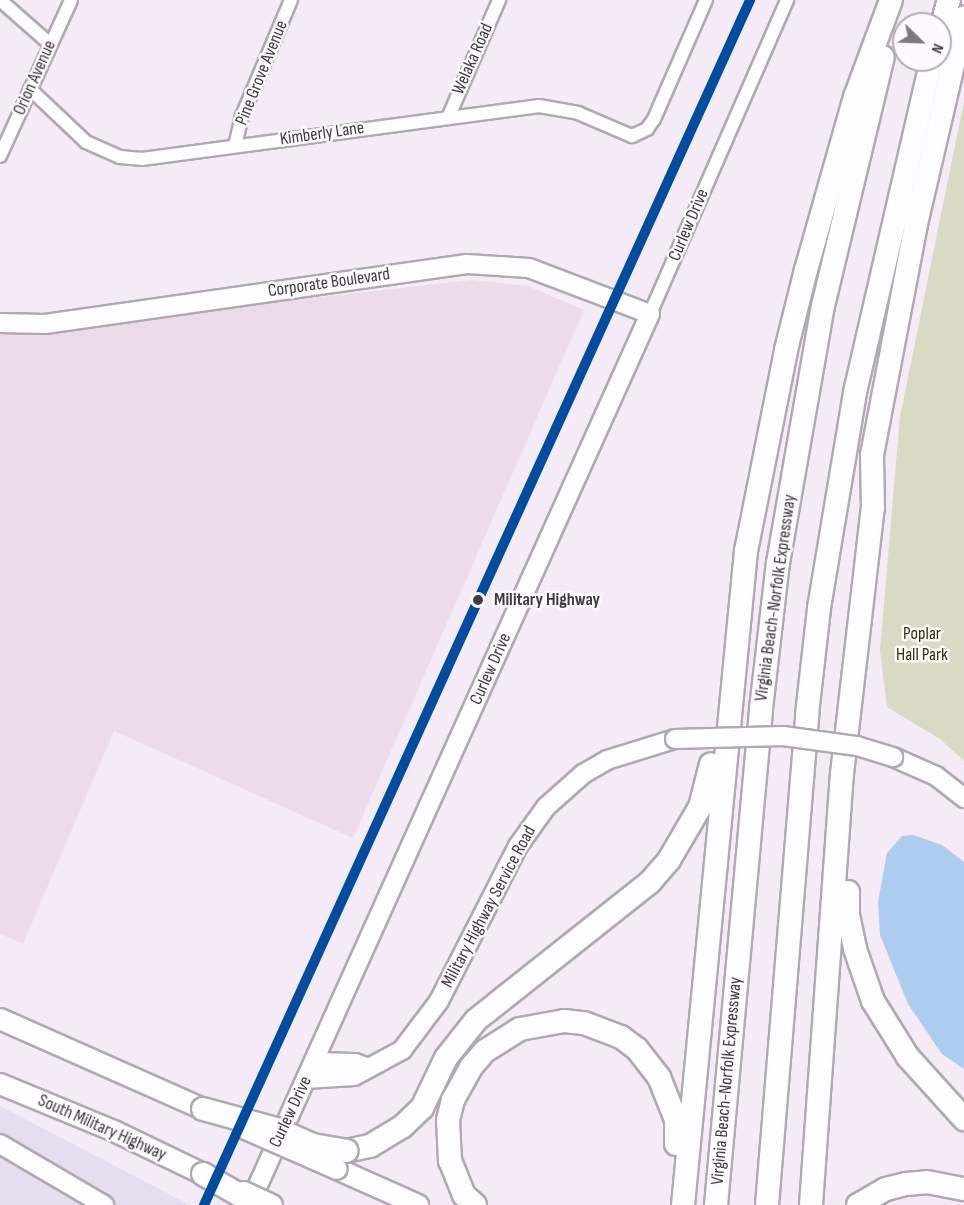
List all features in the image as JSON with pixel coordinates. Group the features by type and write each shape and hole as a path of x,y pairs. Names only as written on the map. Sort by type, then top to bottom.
{"highway":[{"path":"681,1205 735,642 746,551 786,350 855,97 891,0"},
{"name":"Virginia Beach-Norfolk Expressway","path":"716,1205 760,709 778,563 823,306 898,0"},
{"path":"811,1205 842,774 873,507 872,455 918,213 964,18"},
{"path":"767,1205 804,746 819,608 856,388 929,72"},
{"path":"193,1105 279,1130 341,1160 402,1127 422,1108 446,1058 476,1020 629,900 669,860 700,807 708,783 735,642"},
{"path":"842,774 848,915 864,978 888,1028 908,1057 964,1119"},
{"path":"475,1205 456,1181 447,1140 453,1100 462,1080 484,1051 501,1038 540,1023 564,1021 584,1023 621,1037 646,1058 659,1077 676,1120 681,1205"},
{"path":"203,1174 257,1205"},
{"path":"858,1205 886,1189 906,1184 927,1182 964,1189"}],"main road":[{"path":"0,1019 193,1105"},
{"name":"South Military Highway","path":"0,1084 114,1131 272,1205"},
{"path":"341,1160 418,1205"}],"street":[{"path":"0,0 50,44"},
{"name":"Orion Avenue","path":"0,156 71,0"},
{"name":"Pine Grove Avenue","path":"235,146 242,116 291,0"},
{"name":"Welaka Road","path":"448,118 499,0"},
{"name":"Kimberly Lane","path":"30,89 87,142 120,157 142,159 539,106 558,108 632,136 647,129 654,119 706,0"},
{"name":"Curlew Drive","path":"249,1205 650,314 787,0"},
{"name":"Corporate Boulevard","path":"0,323 45,324 467,264 529,268 650,314"},
{"name":"Military Highway Service Road","path":"306,1079 354,1076 366,1067 402,1050 426,1018 518,846 546,807 583,774 607,760 675,739 726,735 816,739 893,757 936,776 964,798"},
{"path":"314,1062 355,1063 366,1067"},
{"path":"0,1144 104,1205"}],"shaded area":[{"path":"472,280 528,286 584,310 353,838 114,731 23,944 0,934 0,333"},
{"path":"0,1106 186,1203 186,1205 0,1205"}],"green space":[{"name":"Poplar Hall Park","path":"964,101 964,761 940,739 887,707 880,650 900,417"}],"water":[{"path":"913,835 942,845 964,862 964,1069 942,1054 908,1004 880,935 878,902 887,853 902,836"}],"transit line":[{"path":"204,1205 750,0"}],"place":[{"name":"Military Highway","path":"478,600"}]}
